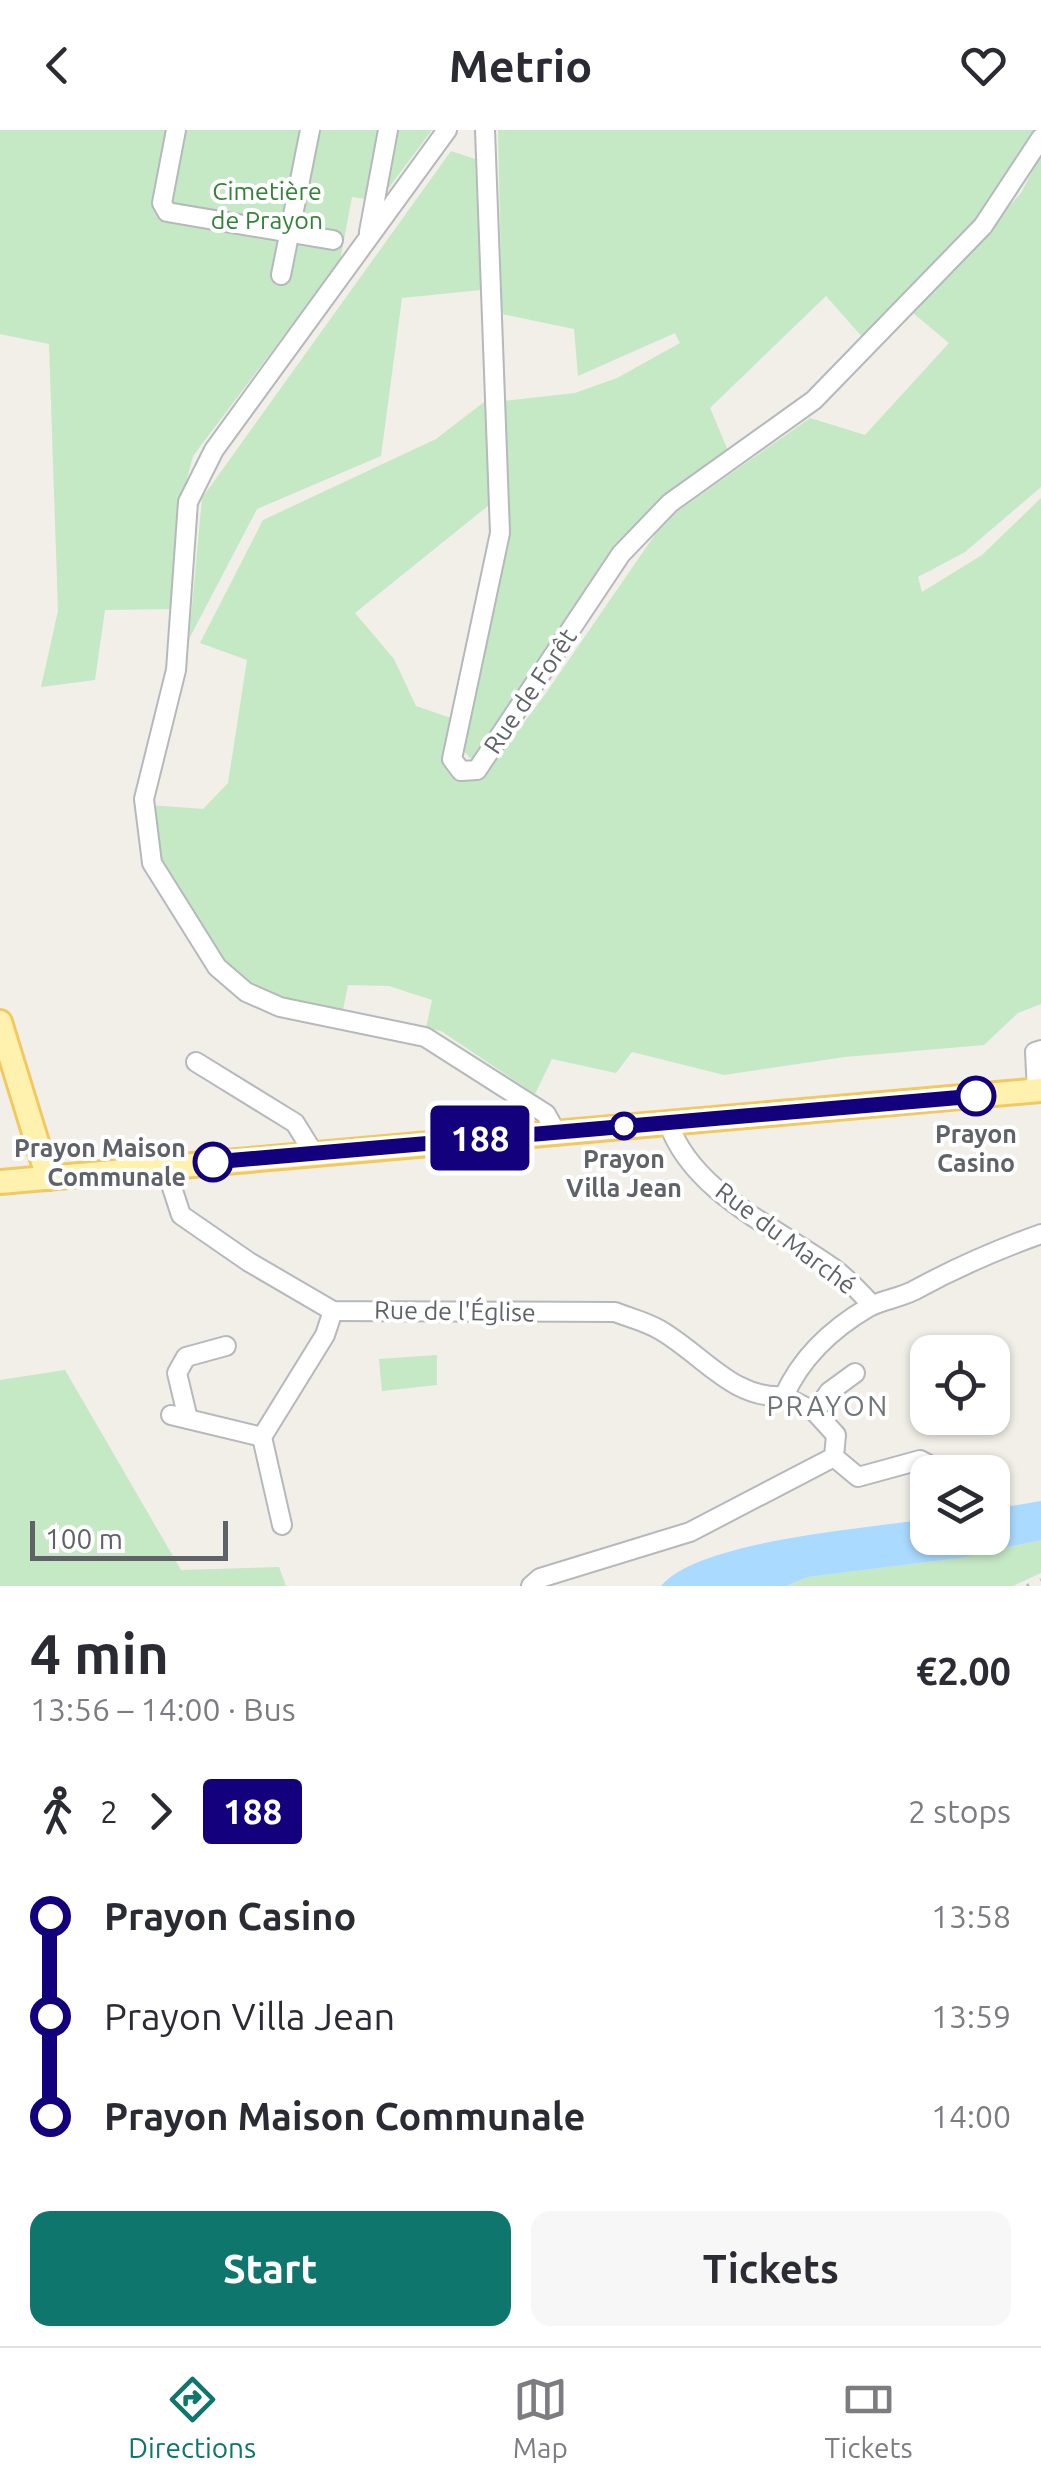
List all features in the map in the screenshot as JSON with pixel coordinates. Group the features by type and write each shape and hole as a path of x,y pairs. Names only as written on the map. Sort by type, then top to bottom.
{"main road":[{"path":"0,1022 48,1178"},
{"path":"0,1182 1039,1091"}],"street":[{"path":"176,130 162,203 167,212 333,240"},
{"path":"282,275 310,130"},
{"path":"368,238 388,130"},
{"path":"447,130 214,450 188,502 176,670 144,799 152,863 216,968 246,992 280,1007 425,1038 546,1114 556,1132"},
{"name":"Rue de Forêt","path":"485,130 500,533 452,759 461,771 477,770 621,554 670,503 814,400 982,226 1006,197 1041,138"},
{"path":"1039,1091 1035,1052 1041,1050"},
{"path":"196,1062 295,1123 313,1152"},
{"name":"Rue du Marché","path":"668,1122 676,1144 715,1188 836,1270 867,1308"},
{"name":"Rue de l'Église","path":"165,1166 181,1215 249,1262 332,1310 615,1312 659,1329 744,1392 764,1398 784,1396 814,1412"},
{"path":"784,1396 796,1371 821,1342 867,1308 891,1301 963,1262 1041,1234"},
{"path":"282,1525 262,1437 325,1335 332,1310"},
{"path":"226,1346 186,1357 177,1373 179,1417 262,1437"},
{"path":"834,1457 836,1434 814,1412 828,1392 855,1373"},
{"path":"834,1457 858,1477 910,1463"},
{"path":"531,1586 540,1578 690,1532 834,1457"}],"green space":[{"name":"Cimetière de Prayon","path":"0,130 432,130 379,201 352,197 340,261 193,456 178,513 175,609 105,610 95,680 41,687 58,611 49,344 0,334"},
{"path":"498,130 1035,130 981,218 863,338 826,296 710,408 729,453 671,492 482,758 471,759 462,749 463,724 501,575 510,523 503,401 575,393 617,378 680,343 675,333 578,376 574,329 502,314"},
{"path":"451,151 475,159 481,290 402,298 381,456 257,509 189,639 202,498"},
{"path":"1041,155 1041,487 965,552 918,577 922,592 982,555 1041,498 1041,1004 1018,1013 984,1045 845,1057 724,1075 632,1052 616,1073 552,1059 535,1094 441,1031 426,1028 432,1000 389,986 348,985 342,1015 285,1000 250,985 220,959 161,863 150,805 203,809 228,783 247,660 200,643 263,520 436,439 488,399 494,501 355,613 394,659 416,706 451,718 446,768 452,776 473,781 492,765 546,693 665,520 810,418 865,435 949,343 913,313 1021,193"},
{"path":"437,1355 437,1385 382,1391 379,1359"},
{"path":"65,1370 181,1570 279,1567 286,1586 0,1586 0,1380"},
{"path":"1041,1540 1041,1573 1013,1586 786,1586 808,1577 973,1555 1010,1555 1010,1547"}],"water":[{"path":"1041,1501 1041,1540 1010,1547 1010,1506"},
{"path":"910,1521 910,1555 974,1555 808,1577 786,1586 661,1586 681,1570 710,1558 826,1532"}],"railway":[{"path":"1027,1586 1041,1580"}],"bus line":[{"name":"188","path":"213,1162 976,1096"}],"place":[{"name":"Prayon Casino","path":"976,1096"},
{"name":"Prayon Villa Jean","path":"624,1126"},
{"name":"Prayon Maison Communale","path":"213,1162"}],"district":[{"name":"PRAYON","path":"828,1405"}]}
